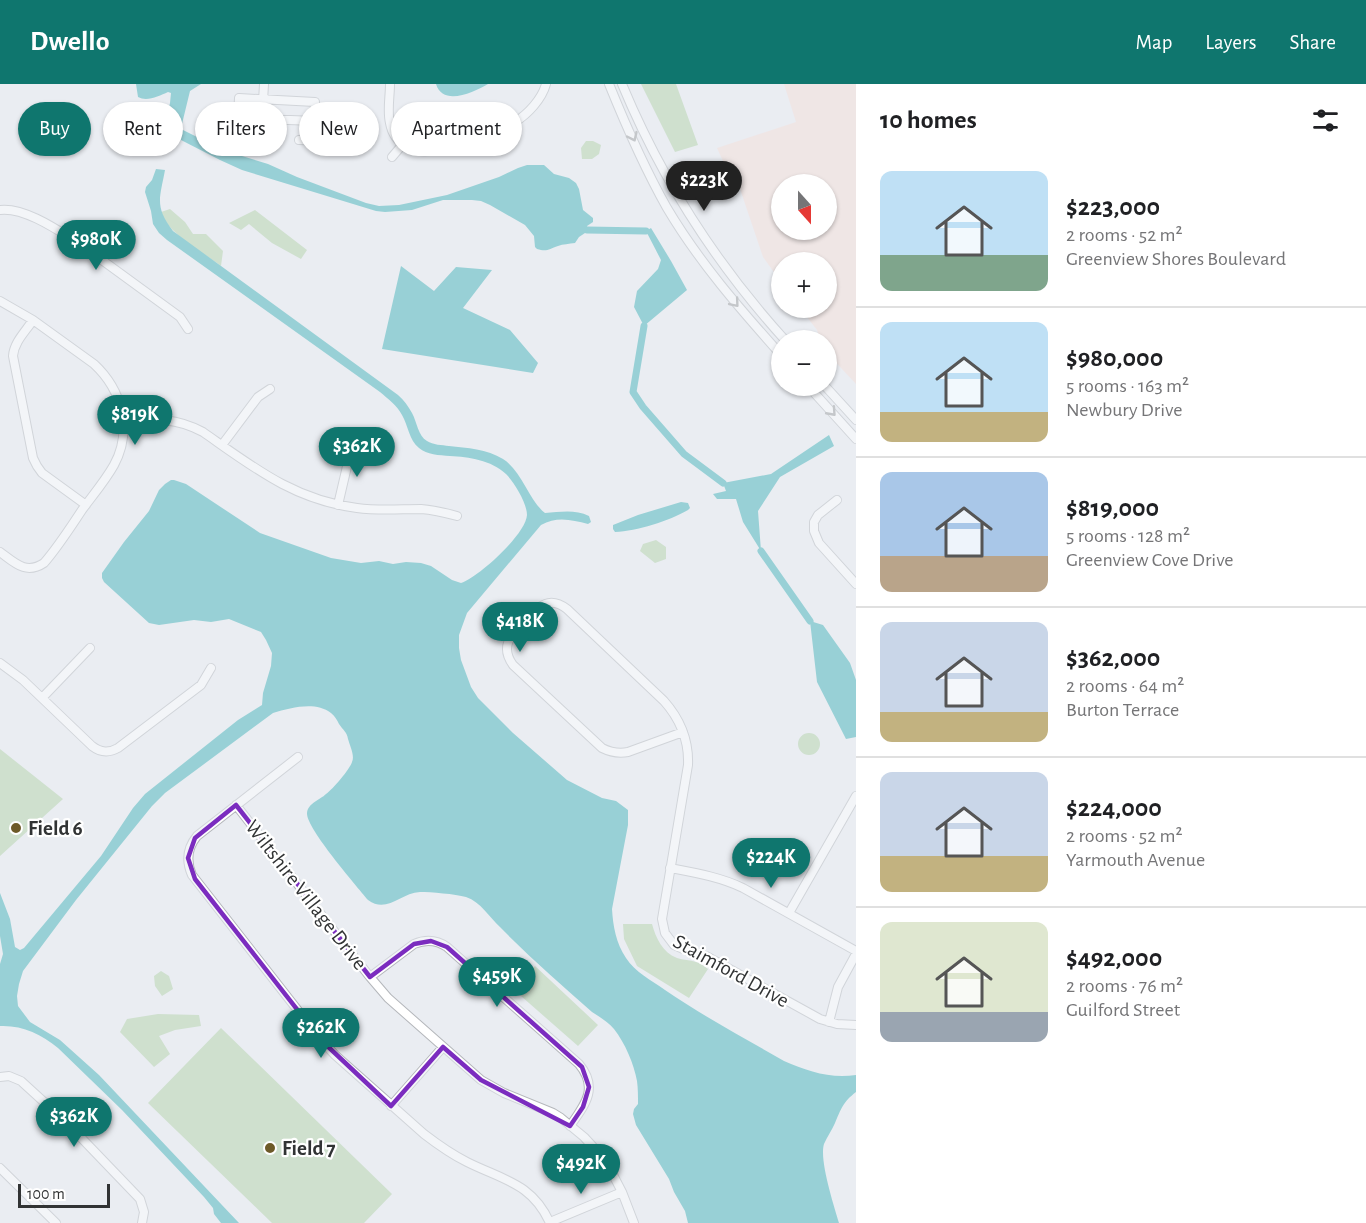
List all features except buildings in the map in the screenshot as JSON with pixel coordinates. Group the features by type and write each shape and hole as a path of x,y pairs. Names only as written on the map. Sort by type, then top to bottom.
{"street":[{"path":"263,100 264,84"},
{"path":"390,84 391,126"},
{"path":"522,118 540,97 546,84"},
{"path":"609,84 667,208 708,269 771,344"},
{"path":"622,84 659,161 699,229 744,292 776,330"},
{"path":"239,102 239,98 315,102"},
{"path":"0,210 16,211 63,233 180,317 188,329"},
{"path":"0,301 33,320 94,364 109,380 119,399 124,421 122,442 115,463 47,559 41,565 33,568 20,567 0,552"},
{"path":"33,320 17,343 13,356 33,458 42,472 86,505"},
{"path":"222,445 258,397 270,390"},
{"path":"817,396 856,439"},
{"path":"834,396 856,420"},
{"path":"124,421 162,419 183,423 203,432 273,480 307,496 338,505 375,510 421,509 457,516"},
{"path":"338,505 352,445"},
{"path":"837,500 818,515 814,522 814,531 819,543 856,584"},
{"name":"Staimford Drive","path":"683,732 628,752 610,752 602,748 513,664 507,653 510,637 540,606 552,603 564,606 668,705 680,723 683,732 687,748 688,770 662,919 663,929 670,941 683,949 706,956 809,1014 837,1024 856,1024"},
{"path":"42,698 90,648"},
{"path":"0,663 23,680 92,746 100,751 110,752 201,685 211,668"},
{"path":"298,757 195,838 189,849 188,858 190,871 195,879 321,1040 391,1106 438,1145 465,1161 524,1189 539,1204 550,1222 622,1192"},
{"path":"789,913 856,796"},
{"name":"Wiltshire Village Drive","path":"236,805 388,998 481,1080 504,1093 553,1113 584,1137 602,1158 617,1181 634,1223"},
{"path":"670,868 728,881 856,952 838,987 829,1022"},
{"path":"370,977 414,944 431,941 447,946 585,1071 589,1083 588,1096 570,1126"},
{"path":"391,1106 443,1047"},
{"path":"0,1077 9,1076 21,1081 101,1157 140,1199 144,1212 142,1223"},
{"path":"0,1168 56,1223"}],"highlighted area":[{"path":"236,805 370,977 414,944 431,941 447,947 582,1067 589,1087 583,1107 570,1126 481,1080 443,1047 391,1106 321,1040 195,879 188,858 195,838"}],"shaded area":[{"path":"784,84 856,84 856,384 837,364 837,330 817,330 808,318 837,318 837,252 771,252 771,268 763,257 737,180 723,161 717,148 796,122"}],"green space":[{"path":"641,84 676,84 698,145 675,152"},
{"path":"586,141 593,141 601,145 599,154 592,159 582,159 581,148"},
{"path":"170,209 185,222 193,234 206,234 223,251 221,266 170,227 161,212"},
{"path":"255,210 307,250 301,259 272,243 249,224 241,230 229,223"},
{"path":"656,540 666,547 666,559 655,563 640,551 643,544"},
{"path":"809,733 817,736 820,744 817,752 809,755 801,752 798,744 801,736"},
{"name":"Field 6","path":"0,749 63,799 0,856"},
{"path":"623,924 652,924 667,952 677,958 698,962 708,969 689,998 637,966 624,939"},
{"path":"535,966 598,1025 578,1046 513,989"},
{"path":"161,971 169,976 173,989 162,996 155,986 154,976"},
{"path":"158,1014 199,1015 201,1026 175,1030 159,1036 170,1054 154,1067 120,1032 127,1019"},
{"name":"Field 7","path":"221,1028 392,1194 364,1223 272,1223 148,1103"}],"water":[{"path":"136,84 201,84 190,91 183,120 183,102 170,102 171,93 149,99 138,97"},
{"path":"436,84 488,84 467,94 452,96 445,95"},
{"path":"183,130 195,136 195,147 183,141"},
{"path":"212,156 242,156 379,206 399,205 447,195 527,165 544,165 554,174 569,178 576,183 583,210 593,218 593,222 587,226 588,231 575,243 540,250 535,247 534,236 525,225 481,201 443,200 412,210 376,211 242,170"},
{"path":"156,169 165,170 160,202 163,215 173,231 398,395 410,410 424,439 435,444 484,451 503,459 510,464 539,508 545,513 573,512 589,516 591,522 588,524 559,520 541,525 467,613 459,635 461,660 471,687 478,698 513,733 567,780 602,798 616,801 628,810 628,825 612,909 617,940 634,968 694,1009 784,1061 819,1073 837,1076 856,1075 856,1092 843,1106 824,1144 823,1151 828,1183 839,1223 688,1223 685,1211 669,1179 636,1125 633,1114 638,1104 636,1074 625,1047 612,1026 592,1012 545,970 471,899 456,895 420,892 388,904 375,904 368,900 314,831 308,810 341,779 353,760 347,735 336,718 325,709 318,707 287,709 273,713 165,793 76,900 23,971 17,996 18,1006 30,1022 60,1040 99,1075 239,1223 221,1223 204,1197 122,1110 58,1048 31,1031 0,1026 0,964 3,954 0,936 0,893 10,919 15,947 20,950 101,856 145,794 238,720 262,705 272,653 261,632 229,619 211,622 194,620 159,625 149,623 102,578 102,573 149,511 159,490 165,484 174,480 186,484 260,533 331,558 361,563 379,561 393,564 421,563 461,583 479,573 500,554 519,533 527,515 516,487 500,469 479,460 433,454 422,450 413,441 400,411 380,392 159,233 153,224 145,192"},
{"path":"651,228 687,290 644,326 634,307 637,291 658,269 661,260 646,231"},
{"path":"401,266 434,291 456,267 492,270 463,308 510,330 538,363 533,373 382,349"},
{"path":"829,435 834,446 780,477 758,511 761,551 743,522 736,499 717,499 713,494 726,491 723,483 771,474"},
{"path":"681,502 688,503 690,508 672,518 633,530 615,532 613,529 613,525 638,515"},
{"path":"810,621 823,625 850,663 856,680 856,737 846,739 817,682"}],"waterway":[{"path":"587,230 646,231"},
{"path":"644,326 633,392 643,407 684,454 723,483"},
{"path":"761,551 810,621"}],"place":[{"name":"Field 6","path":"16,828"},
{"name":"Field 7","path":"270,1148"}]}
